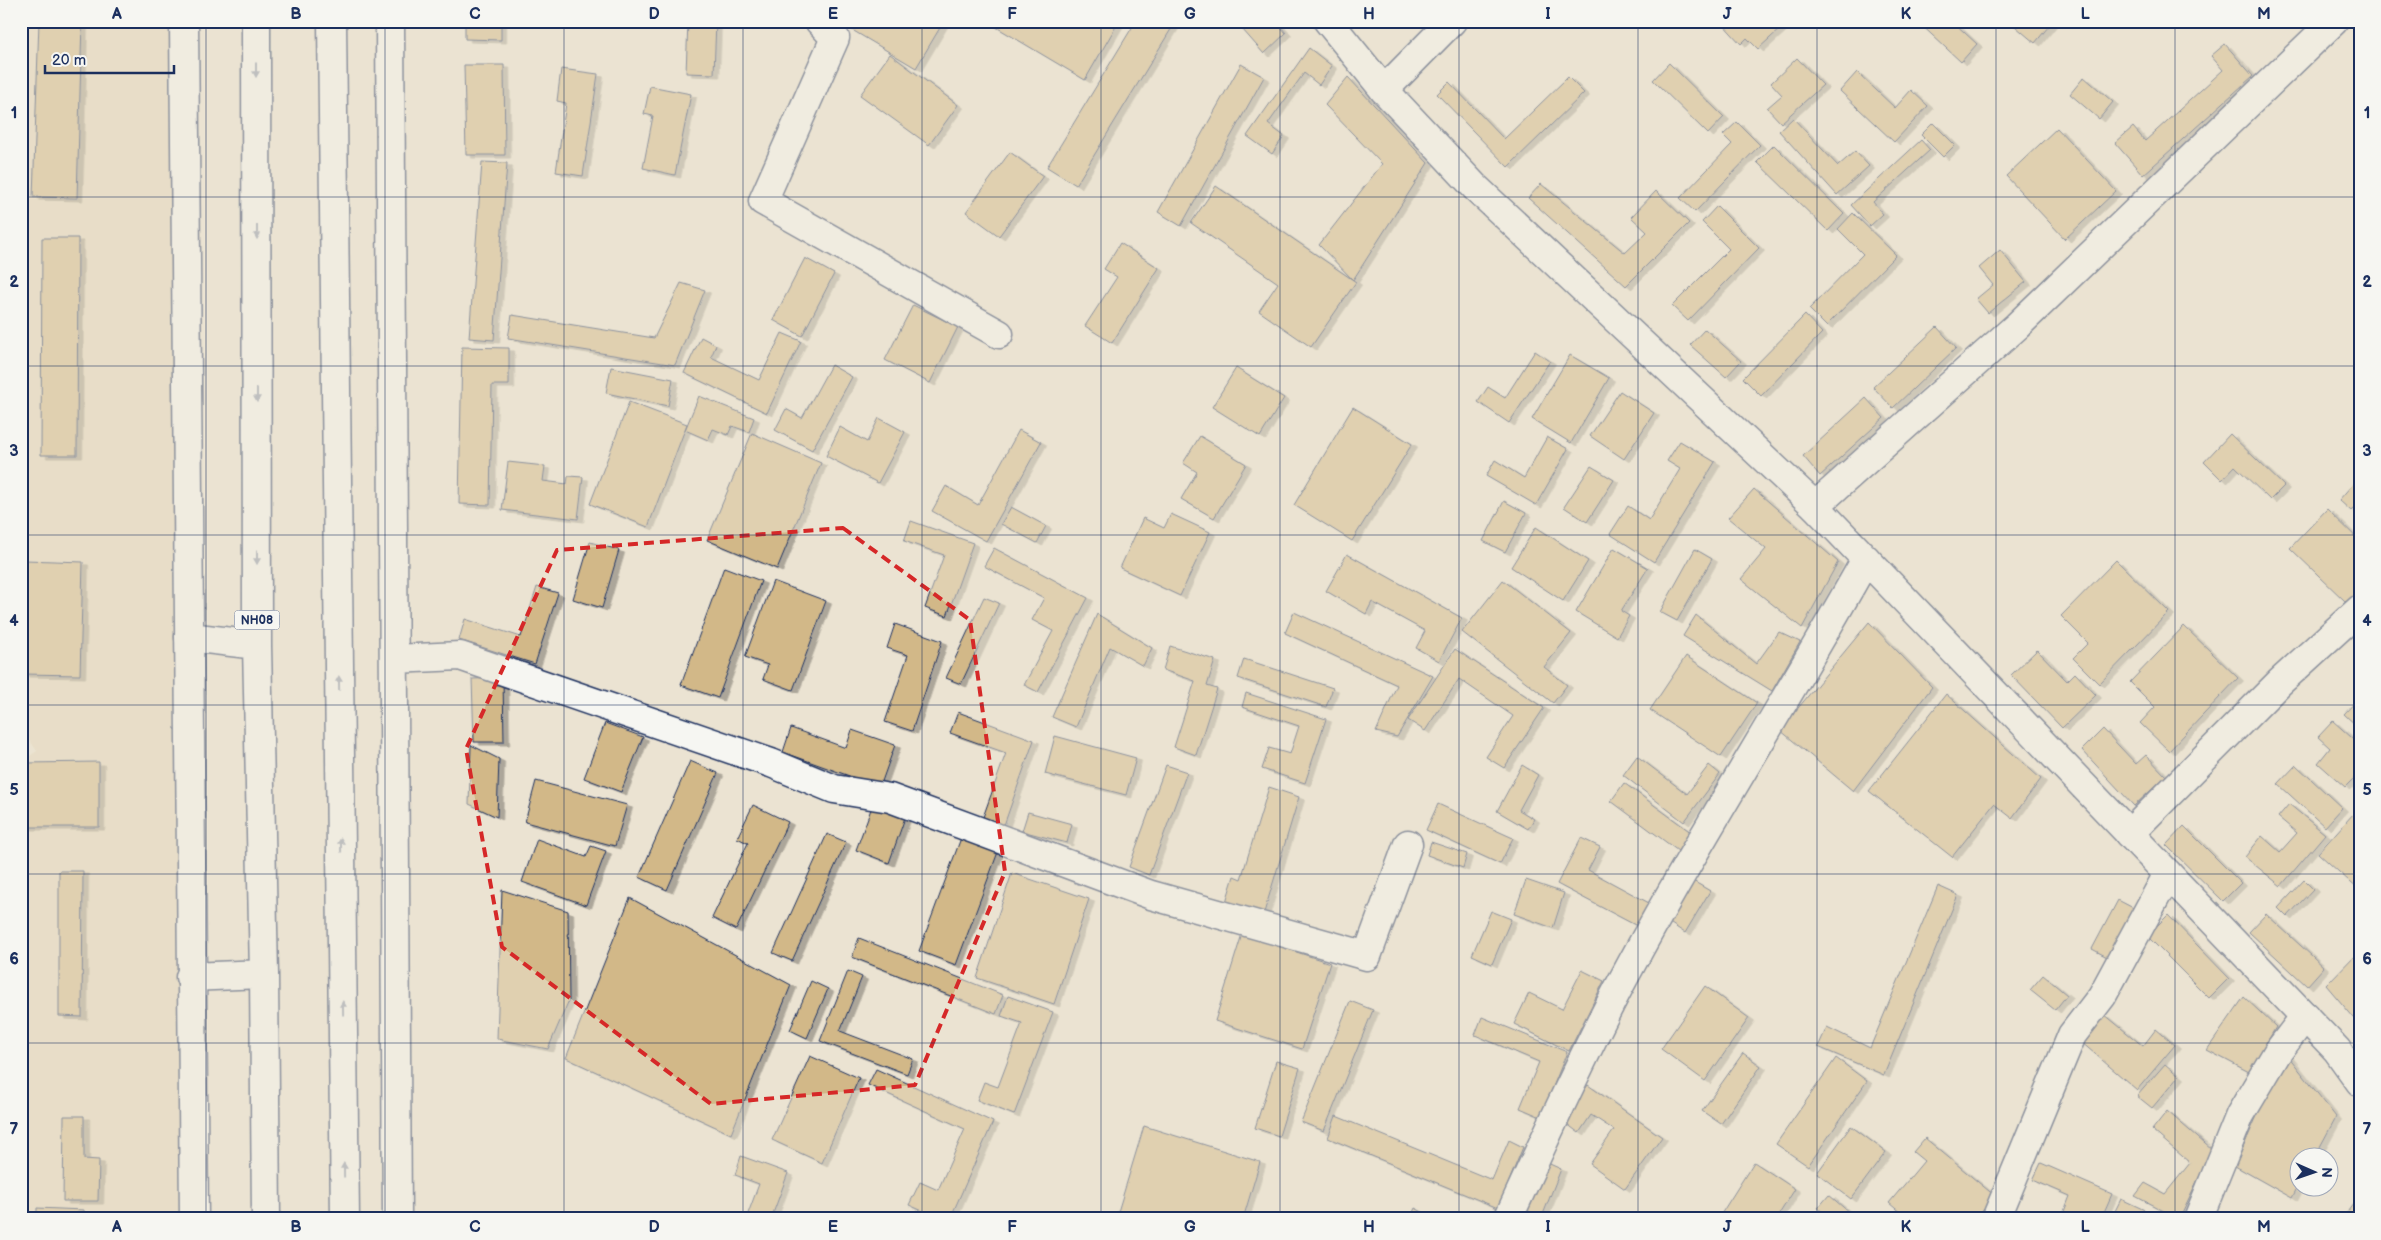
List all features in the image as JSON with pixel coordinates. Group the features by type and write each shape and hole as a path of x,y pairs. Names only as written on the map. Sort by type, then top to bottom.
{"main road":[{"path":"184,21 190,977 194,1219"},
{"name":"NH08","path":"256,21 257,645 264,974 266,1219"},
{"path":"332,21 345,1219"},
{"path":"390,21 397,1219"},
{"path":"819,21 834,38 762,202 1000,334"},
{"path":"1328,21 1384,90 1475,187 1815,506 2305,1016 2337,1050 2360,1082"},
{"path":"1384,90 1452,21"},
{"path":"1815,506 2017,326 2334,21"},
{"path":"1508,1219 1619,988 1713,820 1829,626 1866,559"},
{"path":"2129,834 2280,682 2360,609"},
{"path":"189,638 257,645"},
{"path":"394,659 460,656 771,763 834,789 890,798 1151,895 1367,956 1408,844"},
{"path":"1996,1219 2072,1035 2102,996 2168,874"},
{"path":"190,977 264,974"},
{"path":"2198,1219 2240,1115 2277,1053 2305,1016"}],"highlighted area":[{"path":"843,528 970,620 1005,872 915,1085 711,1104 502,947 466,749 557,550"}],"shaded area":[{"path":"21,21 184,21 194,1219 21,1219 21,762 37,751 21,728"}],"building":[{"path":"39,21 82,21 77,198 33,197"},
{"path":"465,21 501,21 501,40 465,39"},
{"path":"688,21 716,21 714,74 686,73"},
{"path":"837,21 897,21 905,26 907,21 944,21 916,68"},
{"path":"986,21 1069,21 1072,24 1074,21 1119,21 1085,80"},
{"path":"1136,21 1176,21 1076,185 1047,167"},
{"path":"1235,21 1276,21 1286,33 1264,54"},
{"path":"1720,21 1775,21 1781,28 1758,49 1747,38 1741,44"},
{"path":"1917,21 1952,21 1977,44 1961,62"},
{"path":"2009,21 2053,21 2035,43"},
{"path":"2225,44 2253,76 2143,175 2115,143 2133,127 2145,141 2223,70 2211,56"},
{"path":"1309,48 1332,66 1319,85 1304,73 1268,124 1284,136 1272,154 1247,136"},
{"path":"890,54 958,105 929,145 860,95"},
{"path":"1797,58 1823,85 1781,123 1767,108 1782,95 1771,83"},
{"path":"1669,63 1724,117 1708,134 1653,80"},
{"path":"1241,64 1264,77 1181,226 1158,212"},
{"path":"464,65 504,65 505,155 466,155"},
{"path":"561,69 598,74 583,176 556,172 566,103 557,101"},
{"path":"1857,72 1895,108 1911,90 1928,106 1894,142 1840,91"},
{"path":"1348,77 1428,163 1353,280 1319,245 1382,164 1325,105"},
{"path":"1568,77 1584,93 1508,167 1437,94 1449,82 1504,139"},
{"path":"2084,77 2113,102 2099,119 2070,94"},
{"path":"650,86 691,94 675,175 643,168 653,116 644,114"},
{"path":"1793,118 1838,166 1855,151 1869,166 1837,195 1779,131"},
{"path":"1737,122 1760,145 1695,212 1680,198 1732,144 1723,135"},
{"path":"1933,123 1955,145 1943,157 1921,135"},
{"path":"2057,128 2116,191 2065,239 2006,176"},
{"path":"1921,140 1930,150 1873,202 1883,214 1870,226 1851,205"},
{"path":"1774,145 1844,214 1828,231 1757,162"},
{"path":"1010,152 1043,176 999,236 966,212"},
{"path":"482,162 507,163 494,340 469,338"},
{"path":"1541,184 1625,253 1647,232 1631,217 1656,191 1689,223 1626,286 1528,198"},
{"path":"1216,186 1356,282 1311,347 1259,311 1278,283 1191,223"},
{"path":"1717,206 1759,248 1688,321 1672,306 1729,249 1702,222"},
{"path":"1853,213 1896,255 1826,326 1809,309 1863,254 1838,229"},
{"path":"42,238 78,238 77,455 41,455"},
{"path":"1120,243 1159,268 1112,343 1085,326 1117,277 1104,269"},
{"path":"2000,250 2026,282 1988,313 1976,299 1993,285 1979,268"},
{"path":"805,258 834,274 802,336 773,320"},
{"path":"681,283 705,290 675,365 508,338 512,315 654,338"},
{"path":"913,305 958,327 930,383 885,360"},
{"path":"1805,315 1822,333 1761,396 1743,378"},
{"path":"1937,327 1956,348 1893,408 1873,387"},
{"path":"1705,329 1741,361 1726,377 1690,345"},
{"path":"782,333 801,341 767,413 684,373 701,337 716,345 711,357 759,380"},
{"path":"462,347 509,348 509,385 492,385 490,505 459,504"},
{"path":"1535,351 1550,361 1509,423 1478,402 1488,387 1505,398"},
{"path":"1570,355 1609,378 1571,443 1532,419"},
{"path":"831,365 852,377 812,450 775,430 786,409 802,418"},
{"path":"611,367 673,379 668,406 606,393"},
{"path":"1236,368 1284,398 1260,437 1212,407"},
{"path":"1620,391 1654,413 1624,459 1590,436"},
{"path":"699,396 754,418 749,432 732,426 728,435 713,429 708,440 685,430"},
{"path":"1866,398 1884,418 1820,476 1803,456"},
{"path":"629,402 687,424 648,527 590,504"},
{"path":"1353,407 1412,444 1352,541 1294,505"},
{"path":"879,418 905,432 878,483 826,456 840,427 867,442"},
{"path":"1019,430 1041,442 986,541 932,511 946,486 978,505"},
{"path":"752,433 821,463 777,569 707,540"},
{"path":"2230,434 2284,486 2270,500 2235,466 2222,480 2204,462"},
{"path":"1200,436 1246,464 1214,518 1181,499 1197,472 1183,463"},
{"path":"1547,437 1568,449 1536,505 1486,476 1495,460 1524,478"},
{"path":"1680,441 1715,462 1654,562 1610,534 1628,506 1649,520 1680,469 1667,461"},
{"path":"508,462 545,466 543,481 567,484 568,476 583,477 578,519 502,510"},
{"path":"1591,466 1614,480 1587,522 1564,507"},
{"path":"2358,478 2360,480 2360,501 2351,511 2339,500"},
{"path":"1754,489 1838,562 1802,628 1741,579 1766,549 1728,518"},
{"path":"1504,501 1526,513 1505,552 1483,541"},
{"path":"1011,507 1046,526 1037,543 1001,524"},
{"path":"2327,509 2360,541 2360,588 2346,602 2290,548"},
{"path":"1171,514 1210,532 1180,596 1120,568 1143,518 1164,528"},
{"path":"911,521 973,543 947,616 925,608 944,555 904,541"},
{"path":"1536,527 1588,561 1563,601 1511,567"},
{"path":"590,542 619,550 602,608 573,599"},
{"path":"994,548 1088,598 1038,692 1024,685 1053,631 1032,620 1044,598 984,566"},
{"path":"1614,548 1648,568 1621,611 1629,616 1617,637 1576,612"},
{"path":"1695,549 1712,559 1677,621 1660,612"},
{"path":"1347,554 1462,618 1439,661 1416,648 1425,631 1372,602 1366,614 1326,591"},
{"path":"25,560 83,562 80,675 23,674"},
{"path":"2116,560 2169,612 2099,684 2073,658 2088,643 2061,616"},
{"path":"724,567 761,581 718,698 681,685"},
{"path":"1503,580 1571,633 1544,667 1567,685 1553,703 1462,632"},
{"path":"773,581 826,601 793,690 763,679 768,665 745,657"},
{"path":"537,587 558,593 535,664 459,640 465,619 521,637"},
{"path":"984,597 999,603 961,684 946,678"},
{"path":"1294,612 1433,676 1397,737 1376,732 1397,685 1285,633"},
{"path":"1097,614 1152,648 1143,666 1110,647 1076,727 1052,717"},
{"path":"1696,615 1756,664 1779,632 1800,642 1772,691 1683,636"},
{"path":"1869,622 1932,687 1853,791 1780,730"},
{"path":"895,624 942,641 912,731 885,722 908,655 887,648"},
{"path":"2184,626 2238,678 2169,751 2140,723 2155,707 2130,682"},
{"path":"1170,646 1215,660 1207,686 1217,689 1196,755 1174,747 1195,681 1163,670"},
{"path":"1455,649 1544,708 1504,768 1486,757 1513,716 1459,679 1425,731 1408,720"},
{"path":"2037,650 2067,681 2075,673 2096,695 2062,728 2011,675"},
{"path":"1686,656 1757,703 1721,757 1650,710"},
{"path":"1244,659 1333,688 1326,707 1238,678"},
{"path":"503,678 504,742 474,742 472,679"},
{"path":"1246,693 1326,719 1305,783 1262,769 1269,748 1290,754 1299,726 1242,707"},
{"path":"1946,694 2041,779 2012,818 1994,804 1952,857 1869,791"},
{"path":"2360,697 2360,729 2344,714"},
{"path":"958,712 1034,740 1003,828 982,820 1006,753 950,733"},
{"path":"2333,721 2360,745 2360,772 2345,787 2318,763 2330,748 2318,737"},
{"path":"605,723 643,737 621,792 584,778"},
{"path":"791,728 846,748 852,730 895,745 880,787 783,752"},
{"path":"2103,729 2136,764 2146,755 2166,776 2134,806 2082,750"},
{"path":"1055,736 1136,758 1126,795 1045,774"},
{"path":"471,745 499,759 497,817 469,804"},
{"path":"1637,756 1687,794 1709,765 1720,774 1684,822 1623,775"},
{"path":"690,761 718,773 667,890 639,877"},
{"path":"99,762 99,827 26,827 25,763"},
{"path":"1166,765 1187,772 1149,875 1129,867"},
{"path":"1522,765 1538,775 1519,810 1534,819 1528,829 1497,811"},
{"path":"2296,765 2342,808 2325,827 2278,784"},
{"path":"536,781 627,805 615,846 525,822"},
{"path":"1624,783 1692,833 1678,851 1611,801"},
{"path":"1269,787 1299,797 1263,916 1225,905 1234,876 1241,879"},
{"path":"874,801 907,812 889,863 856,850"},
{"path":"1438,804 1513,838 1500,864 1426,830"},
{"path":"2289,804 2325,834 2281,886 2245,857 2262,836 2280,852 2297,833 2278,817"},
{"path":"753,805 788,822 736,930 712,918 748,843 737,838"},
{"path":"1028,812 1072,824 1067,843 1022,831"},
{"path":"2354,813 2360,819 2360,891 2318,853"},
{"path":"2184,826 2241,883 2223,901 2166,845"},
{"path":"827,834 846,842 792,961 773,953"},
{"path":"961,838 998,852 956,965 919,951"},
{"path":"1581,838 1600,847 1588,870 1649,903 1637,926 1557,884"},
{"path":"537,839 586,857 591,846 606,851 586,905 522,882"},
{"path":"1431,842 1467,854 1463,868 1427,855"},
{"path":"59,871 83,871 82,1017 59,1016"},
{"path":"1012,873 1089,899 1054,1004 977,978"},
{"path":"1526,880 1564,893 1553,928 1514,914"},
{"path":"2304,880 2313,889 2287,917 2278,908"},
{"path":"1693,881 1710,891 1685,933 1668,922"},
{"path":"1938,886 1958,895 1884,1075 1818,1047 1827,1027 1870,1048"},
{"path":"502,890 568,911 569,1000 548,1049 497,1039"},
{"path":"630,898 791,985 731,1134 566,1058"},
{"path":"2118,900 2137,910 2111,959 2092,949"},
{"path":"1491,911 1511,919 1492,964 1472,955"},
{"path":"2266,914 2324,967 2307,986 2249,932"},
{"path":"2168,915 2229,978 2209,998 2147,936"},
{"path":"1242,934 1330,963 1302,1049 1215,1021"},
{"path":"859,938 1003,995 996,1014 852,957"},
{"path":"2360,950 2360,1025 2326,985"},
{"path":"1582,970 1604,981 1569,1051 1514,1024 1529,993 1562,1009"},
{"path":"848,971 862,977 840,1031 913,1059 907,1074 820,1041"},
{"path":"2043,975 2067,995 2055,1010 2030,990"},
{"path":"811,981 828,989 807,1038 790,1030"},
{"path":"1705,986 1749,1018 1705,1081 1661,1049"},
{"path":"1008,996 1053,1012 1014,1115 977,1100 984,1082 998,1087 1022,1023 1001,1016"},
{"path":"2244,997 2276,1027 2249,1072 2207,1050"},
{"path":"1350,1001 1373,1010 1324,1131 1301,1122"},
{"path":"2104,1014 2143,1046 2156,1029 2175,1045 2137,1090 2081,1042"},
{"path":"1482,1017 1567,1052 1541,1117 1520,1108 1539,1062 1475,1035"},
{"path":"2285,1052 2336,1117 2319,1148 2288,1148 2288,1196 2235,1166"},
{"path":"1743,1053 1761,1066 1721,1124 1702,1111"},
{"path":"810,1056 859,1078 822,1163 772,1140"},
{"path":"1836,1058 1867,1081 1808,1166 1776,1144"},
{"path":"1276,1061 1300,1068 1279,1136 1255,1128"},
{"path":"2165,1064 2179,1076 2152,1108 2137,1096"},
{"path":"876,1069 993,1122 950,1219 941,1219 909,1205 920,1182 938,1190 965,1129 868,1085"},
{"path":"1588,1085 1662,1137 1625,1189 1590,1164 1614,1130 1591,1115 1579,1133 1563,1121"},
{"path":"2167,1111 2212,1150 2179,1219 2135,1196 2145,1183 2165,1194 2190,1163 2152,1130"},
{"path":"64,1116 84,1116 84,1159 99,1160 98,1201 63,1201"},
{"path":"1336,1116 1492,1180 1509,1140 1523,1147 1498,1208 1328,1138"},
{"path":"1144,1126 1260,1162 1243,1219 1129,1219 1117,1215"},
{"path":"1851,1126 1886,1152 1851,1199 1817,1173"},
{"path":"1925,1138 1995,1196 1976,1219 1908,1219 1889,1203 1924,1161 1913,1152"},
{"path":"741,1156 788,1173 771,1219 746,1219 759,1184 735,1175"},
{"path":"1543,1161 1561,1169 1542,1217 1523,1209"},
{"path":"1754,1162 1795,1189 1776,1219 1718,1219"},
{"path":"2041,1163 2112,1194 2101,1219 2061,1219 2070,1196 2033,1180"},
{"path":"1829,1195 1857,1219 1830,1219 1818,1208"},
{"path":"2359,1196 2360,1219 2349,1219 2345,1215"},
{"path":"2121,1199 2164,1219 2111,1219"},
{"path":"37,1208 84,1210 84,1219 37,1219"},
{"path":"1415,1208 1436,1219 1410,1219"}]}
